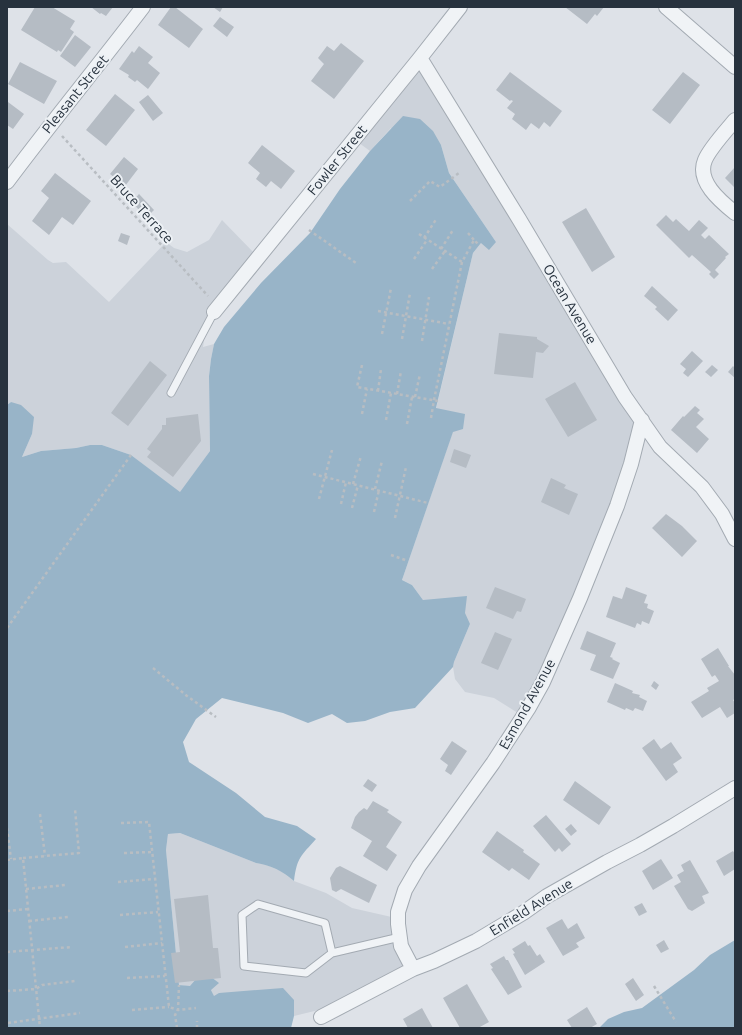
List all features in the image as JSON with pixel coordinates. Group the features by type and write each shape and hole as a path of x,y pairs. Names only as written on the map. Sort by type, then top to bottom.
{"street":[{"name":"Pleasant Street","path":"7,182 51,123 84,84 144,7"},
{"name":"Fowler Street","path":"216,310 460,7"},
{"path":"666,7 735,67"},
{"name":"Ocean Avenue","path":"420,58 520,219 625,398 660,447 702,487 722,514 735,539"},
{"path":"735,120 704,160 702,173 709,188 735,213"},
{"name":"Esmond Avenue","path":"413,969 401,946 398,924 398,912 405,890 419,866 494,763 543,682 580,598 617,506 631,464 642,420"},
{"name":"Enfield Avenue","path":"321,1017 413,969 434,962 476,941 523,913 547,896 606,862 674,826 735,788"}],"lane":[{"path":"170,393 216,310"},
{"path":"332,953 324,923 258,904 242,915 244,966 306,973 332,953 400,937"}],"path":[{"name":"Bruce Terrace","path":"51,123 216,310"},
{"path":"410,201 430,181 440,187 459,173"},
{"path":"414,259 437,218"},
{"path":"309,230 356,263"},
{"path":"432,269 453,230"},
{"path":"468,233 479,246"},
{"path":"419,234 462,262"},
{"path":"431,418 462,262 474,240"},
{"path":"382,334 391,288"},
{"path":"402,339 410,293"},
{"path":"422,341 429,297"},
{"path":"378,311 449,324"},
{"path":"362,365 357,387 438,401"},
{"path":"378,391 381,369"},
{"path":"397,394 401,371"},
{"path":"407,424 420,374"},
{"path":"362,414 367,389"},
{"path":"386,420 391,393"},
{"path":"319,499 332,450"},
{"path":"7,628 131,455"},
{"path":"353,484 361,456"},
{"path":"375,489 382,461"},
{"path":"395,518 406,467"},
{"path":"313,474 428,503"},
{"path":"341,504 346,482"},
{"path":"352,508 358,485"},
{"path":"374,512 379,490"},
{"path":"391,555 408,562"},
{"path":"153,668 187,696 216,717"},
{"path":"7,828 9,859 79,853 74,809"},
{"path":"40,814 45,856"},
{"path":"122,823 149,822 169,1007"},
{"path":"124,854 152,852"},
{"path":"23,858 40,1028"},
{"path":"118,882 155,879"},
{"path":"26,889 65,885"},
{"path":"7,911 28,909"},
{"path":"120,915 158,912"},
{"path":"29,921 68,917"},
{"path":"125,947 162,943"},
{"path":"7,952 72,948"},
{"path":"127,978 165,976"},
{"path":"7,991 36,989 42,986 75,981"},
{"path":"177,1028 175,1015 178,1010 179,985"},
{"path":"654,986 676,1022"},
{"path":"132,1010 169,1007 178,1010 196,1008"},
{"path":"8,1023 80,1013"},
{"path":"197,1022 197,1028"}],"shaded area":[{"path":"420,64 637,417 617,507 521,715 494,698 465,692 455,679 453,667 470,624 423,600 412,585 402,580 453,431 436,409 473,253 481,243 496,242 449,173 441,145 391,128 370,151 355,140"},
{"path":"222,220 259,258 209,321 203,347 214,344 209,376 210,451 180,493 131,455 102,445 41,451 22,457 32,434 11,402 7,405 7,224 48,260 53,263 66,262 109,302 166,242 174,248 187,252 209,240"},
{"path":"180,833 256,863 267,865 287,874 294,881 326,893 352,908 396,918 410,969 339,1005 294,1016 294,1000 214,997 211,990 179,985 166,850 168,834"}],"water":[{"path":"403,116 420,119 433,131 441,145 449,173 496,242 489,250 481,243 473,253 436,408 465,414 463,429 453,432 402,580 412,585 423,600 467,596 465,613 470,624 453,667 415,708 390,712 365,721 347,723 332,714 308,723 283,713 222,698 196,719 183,742 189,762 236,793 265,817 297,826 316,839 300,857 294,881 281,871 266,865 256,863 180,833 168,834 166,850 179,985 190,986 203,971 219,983 211,990 214,996 219,993 283,988 294,1000 294,1016 291,1028 7,1028 7,405 11,402 21,405 34,417 32,434 22,457 41,451 102,445 131,455 180,492 210,451 209,376 214,344 224,327 261,283 310,233 340,189 370,151"},
{"path":"735,940 735,1028 599,1028 608,1019 624,1012 642,1008 694,970 710,955"}],"building":[{"path":"35,7 52,7 75,21 70,29 74,32 61,52 58,50 57,52 21,30"},
{"path":"91,7 113,7 106,16 101,13 100,14"},
{"path":"171,7 175,7 203,29 189,48 158,25"},
{"path":"213,7 223,7 220,12"},
{"path":"565,7 604,7 597,16 595,14 587,24"},
{"path":"220,17 234,27 227,37 213,26"},
{"path":"75,35 91,47 75,67 60,56"},
{"path":"341,43 364,61 334,99 311,81 324,64 318,58 327,46 334,51"},
{"path":"139,46 153,57 148,63 160,73 148,89 137,80 135,82 128,77 129,75 119,69 132,51 134,53"},
{"path":"20,62 57,81 44,104 8,84"},
{"path":"510,72 562,111 550,127 544,122 539,129 531,123 526,130 512,119 515,114 507,108 513,101 510,101 496,90"},
{"path":"683,72 700,85 670,124 652,110"},
{"path":"115,94 135,110 106,146 86,130"},
{"path":"148,95 163,113 153,121 139,102"},
{"path":"8,102 24,114 13,129 7,125"},
{"path":"262,145 295,171 281,189 271,181 266,187 256,179 260,173 248,163"},
{"path":"124,157 138,169 125,186 110,174"},
{"path":"735,167 735,188 725,178"},
{"path":"55,173 91,201 73,225 62,217 49,235 32,221 49,198 41,191"},
{"path":"139,194 154,210 146,218 132,202"},
{"path":"586,208 615,257 592,272 562,222"},
{"path":"666,215 673,222 676,219 689,231 699,220 708,228 701,235 705,239 709,235 729,254 715,270 719,274 714,279 709,274 711,272 692,255 689,258 656,225"},
{"path":"121,233 130,236 127,245 118,241"},
{"path":"652,286 678,310 668,321 655,309 657,307 644,296"},
{"path":"499,333 537,337 537,339 549,346 543,353 536,352 533,378 494,374"},
{"path":"692,351 703,361 688,377 683,373 686,369 680,364"},
{"path":"150,361 167,375 128,426 111,413"},
{"path":"712,365 718,370 711,377 705,372"},
{"path":"733,366 735,368 735,378 728,372"},
{"path":"575,382 597,420 568,437 545,399"},
{"path":"695,406 700,410 697,413 704,419 696,427 709,439 697,453 671,430 683,416 684,417"},
{"path":"198,414 201,441 173,477 147,457 151,452 147,449 162,429 162,425 166,425 166,418"},
{"path":"454,449 471,455 466,468 450,462"},
{"path":"551,478 566,485 564,488 578,494 569,515 541,502"},
{"path":"666,514 682,526 697,541 682,557 652,528"},
{"path":"495,587 526,599 521,612 517,611 513,619 486,608"},
{"path":"626,587 647,595 644,603 648,604 647,608 654,611 649,624 642,621 641,625 637,623 635,628 606,617 613,596 622,599"},
{"path":"587,631 616,643 610,657 620,663 613,679 590,670 596,655 580,649"},
{"path":"495,632 512,639 498,670 481,663"},
{"path":"718,648 735,675 735,699 733,700 735,703 735,713 727,718 720,707 702,718 691,702 709,691 707,688 719,681 715,675 712,677 701,659"},
{"path":"654,681 659,685 656,690 651,686"},
{"path":"615,683 633,691 632,693 640,695 639,697 647,701 643,711 635,708 633,711 626,708 625,710 607,702"},
{"path":"654,739 661,749 671,742 682,758 673,764 678,772 666,781 642,748"},
{"path":"452,741 467,751 451,775 445,771 448,765 440,759"},
{"path":"368,779 377,785 372,792 363,786"},
{"path":"575,781 611,807 599,825 563,800"},
{"path":"373,801 389,810 387,812 402,822 386,847 397,855 387,871 363,856 372,841 351,828 355,817 359,812 364,808 367,810"},
{"path":"546,815 571,844 562,852 559,848 555,852 533,826"},
{"path":"571,824 577,831 571,836 565,829"},
{"path":"497,831 524,850 523,852 540,864 529,880 512,868 509,871 482,852"},
{"path":"733,851 735,854 735,869 724,876 716,861"},
{"path":"661,859 673,878 653,890 642,871"},
{"path":"690,860 709,893 702,896 705,903 692,911 688,909 674,886 681,882 677,875 684,871 681,865"},
{"path":"340,866 377,885 369,903 341,889 336,892 332,890 330,878 336,868"},
{"path":"208,895 213,948 218,948 221,978 175,983 171,953 180,952 174,899"},
{"path":"642,903 647,912 639,916 634,907"},
{"path":"562,919 568,929 577,923 585,938 576,943 579,947 563,956 546,928"},
{"path":"664,940 669,949 661,953 656,945"},
{"path":"525,941 528,946 530,945 537,956 540,954 545,962 525,975 513,954 515,953 512,949"},
{"path":"504,956 506,960 508,960 522,987 508,995 491,969 493,968 490,964"},
{"path":"633,978 644,995 636,1001 625,984"},
{"path":"467,984 489,1022 478,1028 460,1028 443,998"},
{"path":"587,1007 597,1024 590,1028 572,1028 567,1020"},
{"path":"422,1008 433,1028 408,1028 403,1019"}]}
